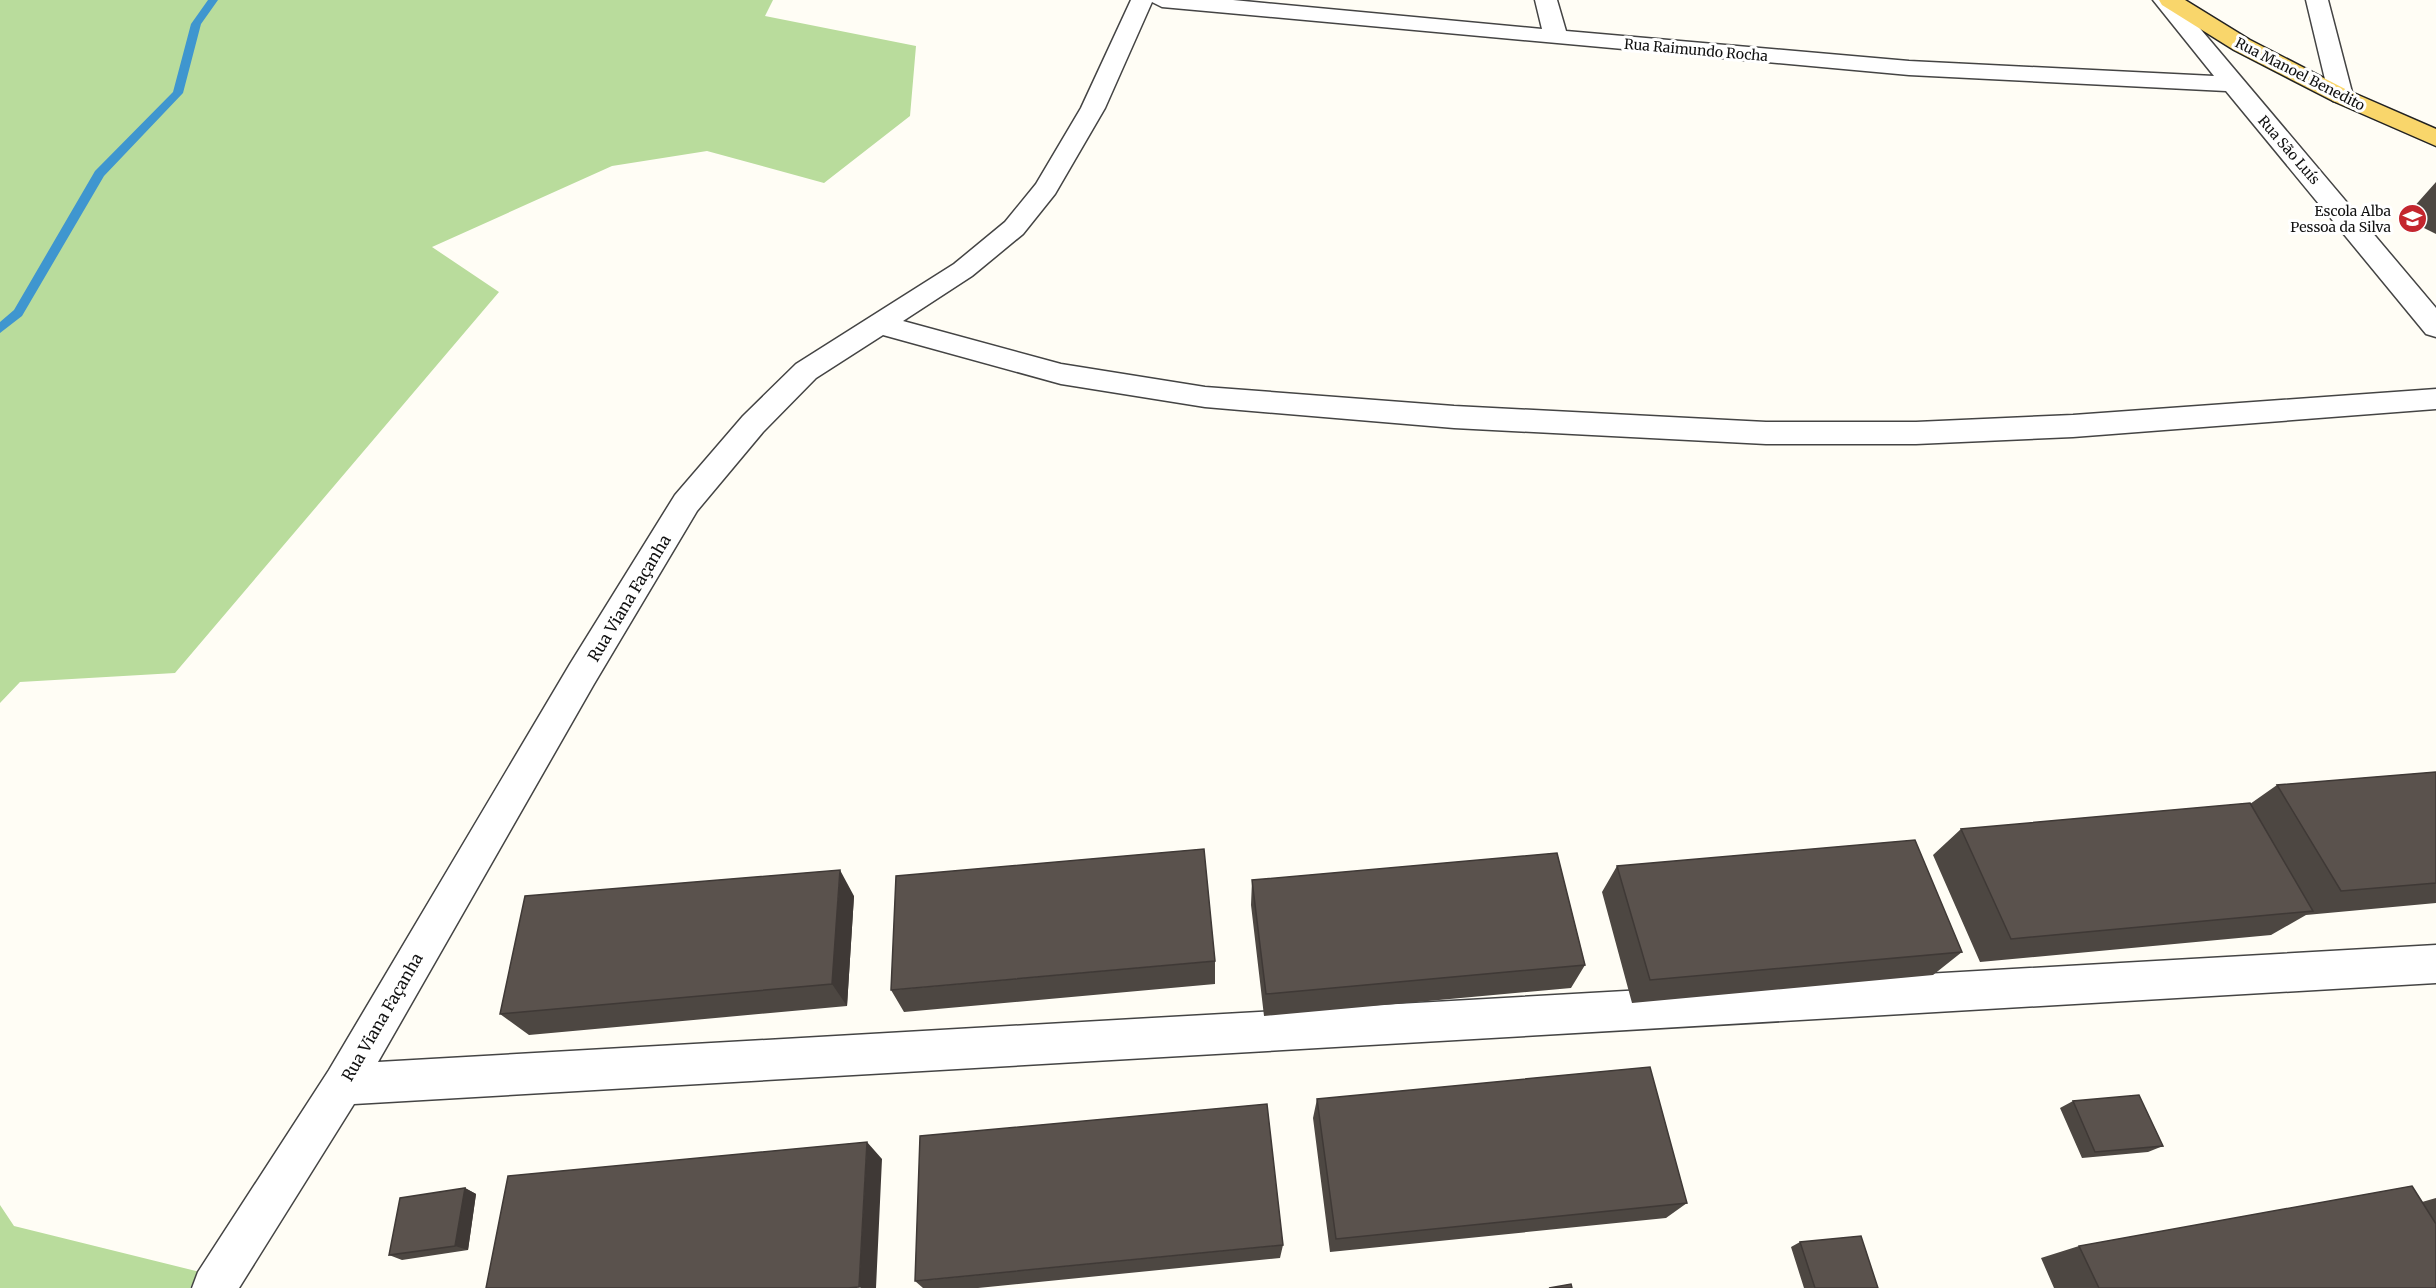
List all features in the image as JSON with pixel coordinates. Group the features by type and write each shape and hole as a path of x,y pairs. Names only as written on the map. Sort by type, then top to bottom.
{"main road":[{"name":"Rua Manoel Benedito","path":"2170,0 2242,45 2341,96 2436,138"}],"street":[{"name":"Rua Viana Façanha","path":"214,1288 343,1084 582,674 686,503 753,424 806,371 963,270 1014,228 1046,188 1093,108 1142,0"},
{"name":"Rua Raimundo Rocha","path":"1162,0 1259,4 1556,37 1909,68 2231,84"},
{"path":"1546,0 1556,37"},
{"name":"Rua São Luís","path":"2164,0 2231,84 2352,222 2436,327"},
{"path":"2317,0 2341,96"},
{"path":"878,324 1060,374 1205,397 1454,417 1732,431 1916,433 2073,426 2436,399"},
{"path":"343,1084 2436,964"}],"green space":[{"path":"0,0 773,0 765,16 916,46 910,116 824,183 707,151 612,166 432,247 499,292 175,673 20,682 0,703"},
{"path":"0,1205 14,1226 200,1272 190,1288 0,1288"}],"building":[{"path":"2436,772 2436,883 2341,891 2277,785"},
{"path":"2250,803 2313,911 2011,939 1961,829"},
{"path":"1915,840 1962,952 1650,980 1617,866"},
{"path":"1204,849 1215,961 891,990 896,876"},
{"path":"1557,853 1585,965 1266,994 1252,880"},
{"path":"840,870 832,984 500,1014 525,896"},
{"path":"1650,1067 1687,1203 1336,1239 1317,1099"},
{"path":"2139,1095 2163,1146 2095,1152 2073,1101"},
{"path":"1267,1104 1283,1245 915,1281 920,1136"},
{"path":"867,1142 859,1287 486,1288 508,1176"},
{"path":"2412,1186 2436,1224 2436,1288 2099,1288 2079,1246"},
{"path":"465,1188 455,1246 389,1255 400,1198"},
{"path":"1861,1236 1878,1288 1815,1288 1800,1242"},
{"path":"1571,1284 1572,1288 1549,1288"}],"waterway":[{"path":"0,329 18,313 99,174 178,93 196,24 213,0"}],"place":[{"name":"Escola Alba Pessoa da Silva","path":"2412,219"}]}
